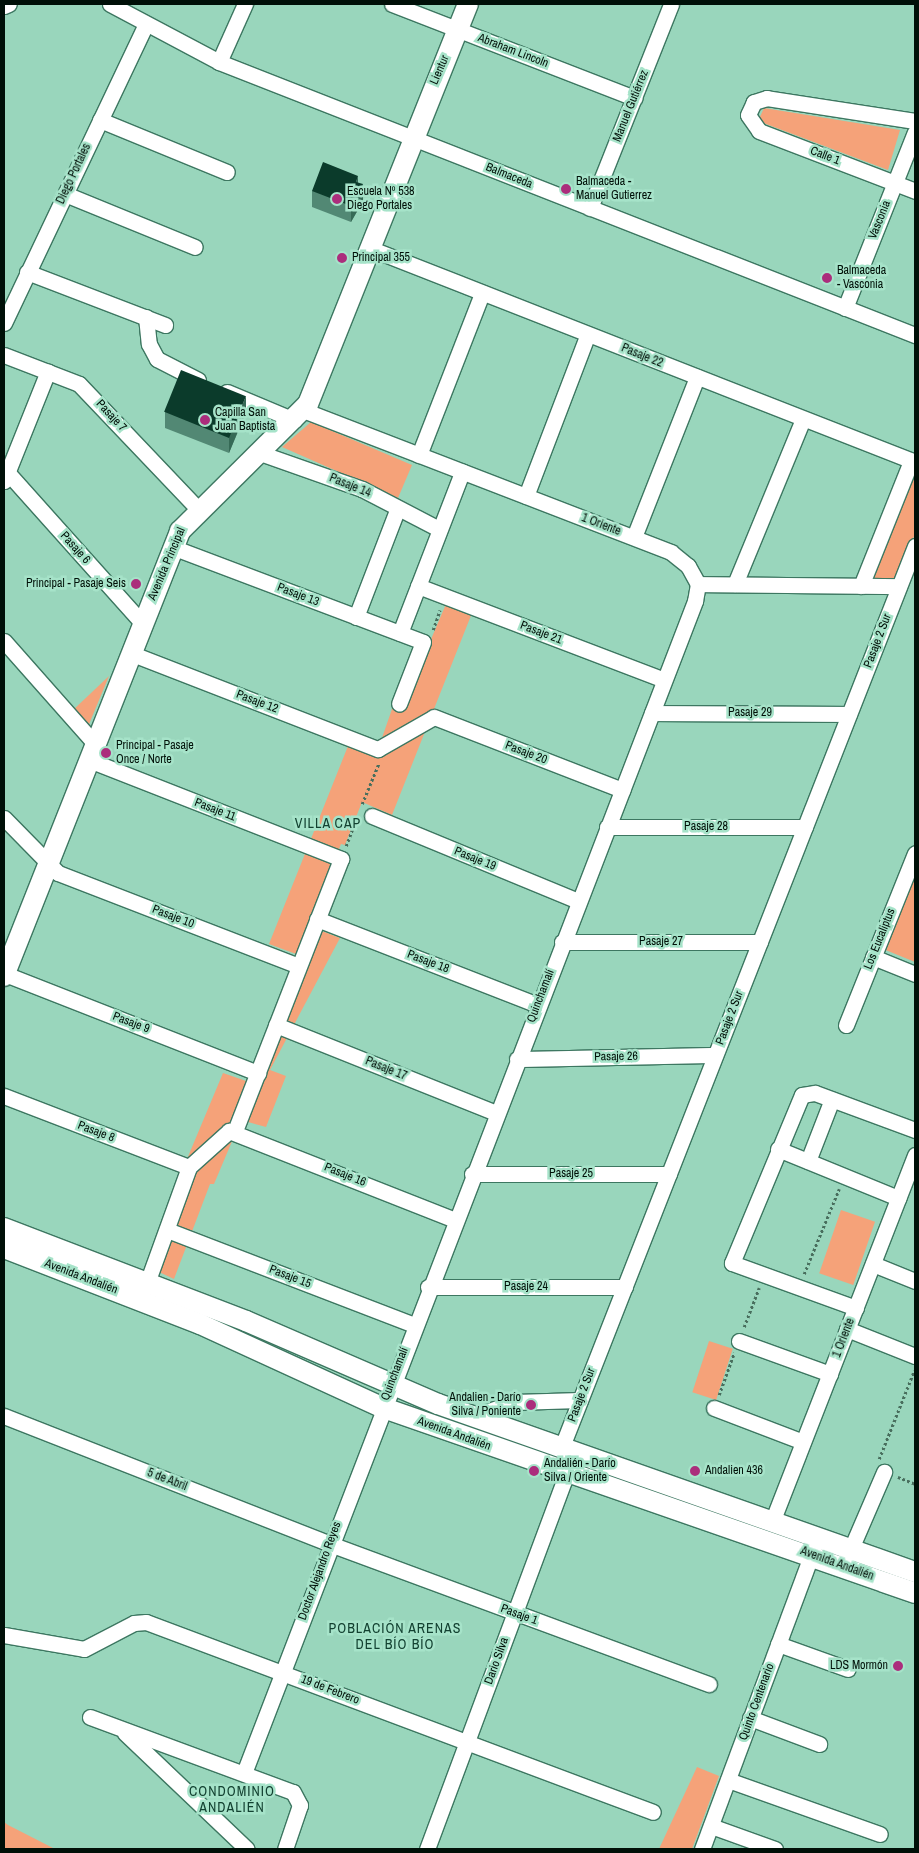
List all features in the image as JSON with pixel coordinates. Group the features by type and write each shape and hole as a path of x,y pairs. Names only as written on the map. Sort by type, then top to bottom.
{"main road":[{"name":"Lientur","path":"412,137 468,4"},
{"name":"Avenida Principal","path":"4,975 172,547 197,508 299,415 369,248 412,137"},
{"name":"Avenida Andalién","path":"4,1228 148,1283 390,1385 472,1417 772,1522 814,1546"},
{"name":"Avenida Andalién","path":"4,1248 200,1324 381,1408 567,1473 814,1546 846,1558 915,1593"},
{"name":"Avenida Andalién","path":"846,1558 915,1572"}],"street":[{"path":"4,6 9,4"},
{"name":"Balmaceda","path":"110,4 145,26 219,62 915,335"},
{"path":"219,62 245,4"},
{"name":"Abraham Lincoln","path":"392,4 634,98"},
{"name":"Manuel Gutiérrez","path":"590,208 671,4"},
{"name":"Diego Portales","path":"4,323 145,26"},
{"name":"Calle 1","path":"915,121 768,98 758,99 748,110 754,129 915,191"},
{"path":"100,120 227,172"},
{"name":"Vasconia","path":"845,308 915,132"},
{"path":"65,194 195,247"},
{"name":"Pasaje 22","path":"369,248 913,461"},
{"path":"28,272 165,325"},
{"path":"419,455 482,293"},
{"name":"1 Oriente","path":"146,317 149,344 162,364 299,415 419,455 634,537 677,556 698,584"},
{"path":"526,496 588,334"},
{"name":"Pasaje 7","path":"4,355 48,371 83,388 197,508"},
{"path":"6,478 48,371"},
{"path":"634,537 697,377"},
{"path":"735,584 803,419"},
{"name":"Pasaje 14","path":"257,452 362,489 397,510 439,529"},
{"path":"861,586 913,461"},
{"path":"400,633 462,472"},
{"name":"Pasaje 6","path":"6,478 142,623"},
{"path":"356,617 397,510"},
{"path":"698,584 898,586 915,546"},
{"name":"Pasaje 13","path":"172,547 423,642"},
{"name":"Quinchamalí","path":"381,1408 652,713 698,584"},
{"name":"Pasaje 21","path":"418,586 664,680"},
{"name":"Pasaje 2 Sur","path":"561,1449 898,586"},
{"path":"4,641 92,752"},
{"path":"398,704 423,642"},
{"name":"Pasaje 12","path":"130,653 384,749 430,716"},
{"name":"Pasaje 29","path":"652,713 849,714"},
{"name":"Pasaje 20","path":"430,716 622,790"},
{"name":"Pasaje 11","path":"92,752 341,859 318,919"},
{"name":"Pasaje 19","path":"372,816 578,901"},
{"path":"4,818 47,866"},
{"name":"Pasaje 28","path":"607,827 805,827"},
{"name":"Los Eucaliptus","path":"846,1024 915,853"},
{"name":"Pasaje 10","path":"47,866 299,966"},
{"path":"148,1283 189,1168 225,1133 235,1131 318,919"},
{"name":"Pasaje 18","path":"318,919 538,1005"},
{"name":"Pasaje 27","path":"562,942 760,942"},
{"path":"873,957 915,974"},
{"name":"Pasaje 9","path":"4,975 258,1073"},
{"name":"Pasaje 17","path":"276,1025 496,1113"},
{"name":"Pasaje 26","path":"517,1059 715,1055"},
{"path":"856,1308 732,1263 778,1149 805,1093 832,1099 915,1130"},
{"name":"Pasaje 8","path":"4,1096 189,1168"},
{"path":"808,1161 832,1099"},
{"name":"Pasaje 16","path":"235,1131 455,1220"},
{"path":"778,1149 898,1198"},
{"name":"1 Oriente","path":"772,1522 915,1156"},
{"name":"Pasaje 25","path":"472,1174 669,1174"},
{"name":"Pasaje 15","path":"167,1230 414,1325"},
{"path":"872,1264 915,1281"},
{"name":"Pasaje 24","path":"428,1287 624,1287"},
{"path":"847,1329 915,1356"},
{"path":"739,1341 830,1374"},
{"path":"472,1417 514,1402 580,1400"},
{"name":"Doctor Alejandro Reyes","path":"244,1773 381,1408"},
{"path":"714,1408 803,1442"},
{"name":"5 de Abril","path":"4,1416 330,1544"},
{"path":"846,1558 884,1472"},
{"name":"Dario Silva","path":"426,1849 567,1473"},
{"name":"Pasaje 1","path":"330,1544 709,1684"},
{"name":"Quinto Centenario","path":"702,1849 814,1546"},
{"name":"19 de Febrero","path":"4,1635 84,1649 140,1621 282,1672 653,1812"},
{"path":"778,1644 848,1669"},
{"path":"90,1717 244,1773 299,1797 285,1849"},
{"path":"750,1718 819,1744"},
{"path":"120,1728 246,1849"},
{"path":"728,1780 880,1834"},
{"path":"711,1826 775,1849"}],"path":[{"path":"423,642 432,634 445,597"},
{"path":"799,1288 844,1176"},
{"path":"884,1472 877,1464 915,1367"}],"shaded area":[{"path":"764,108 900,130 888,170 758,121"},
{"path":"311,422 412,465 398,498 282,447"},
{"path":"915,476 915,534 896,579 872,578"},
{"path":"446,604 472,613 392,815 362,802 345,845 341,844 309,926 340,938 270,1070 286,1076 266,1127 241,1120 214,1184 210,1184 174,1279 159,1272 203,1150 187,1159 223,1073 249,1082 296,954 269,944 348,746 376,755 414,646 426,651"},
{"path":"109,676 87,729 72,711"},
{"path":"915,866 915,962 883,949"},
{"path":"841,1210 875,1222 853,1285 819,1273"},
{"path":"709,1341 733,1349 716,1400 692,1392"},
{"path":"697,1767 719,1776 692,1849 659,1849"},
{"path":"4,1822 8,1825 55,1849 4,1849"}],"building":[{"path":"323,162 358,176 356,182 363,184 351,206 312,191"},
{"name":"Capilla San Juan Baptista","path":"181,370 246,396 229,438 164,412"}],"place":[{"name":"Balmaceda - Manuel Gutierrez","path":"566,189"},
{"name":"Escuela Nº 538 Diego Portales","path":"337,199"},
{"name":"Principal 355","path":"342,258"},
{"name":"Balmaceda - Vasconia","path":"827,278"},
{"name":"Capilla San Juan Baptista","path":"205,420"},
{"name":"Principal - Pasaje Seis","path":"136,584"},
{"name":"Principal - Pasaje Once / Norte","path":"106,753"},
{"name":"Andalien - Darío Silva / Poniente","path":"531,1405"},
{"name":"Andalién - Darío Silva / Oriente","path":"534,1471"},
{"name":"Andalien 436","path":"695,1471"},
{"name":"LDS Mormón","path":"898,1666"}],"district":[{"name":"VILLA CAP","path":"328,823"},
{"name":"POBLACIÓN ARENAS DEL BÍO BÍO","path":"395,1636"},
{"name":"CONDOMINIO ANDALIÉN","path":"232,1799"}]}
